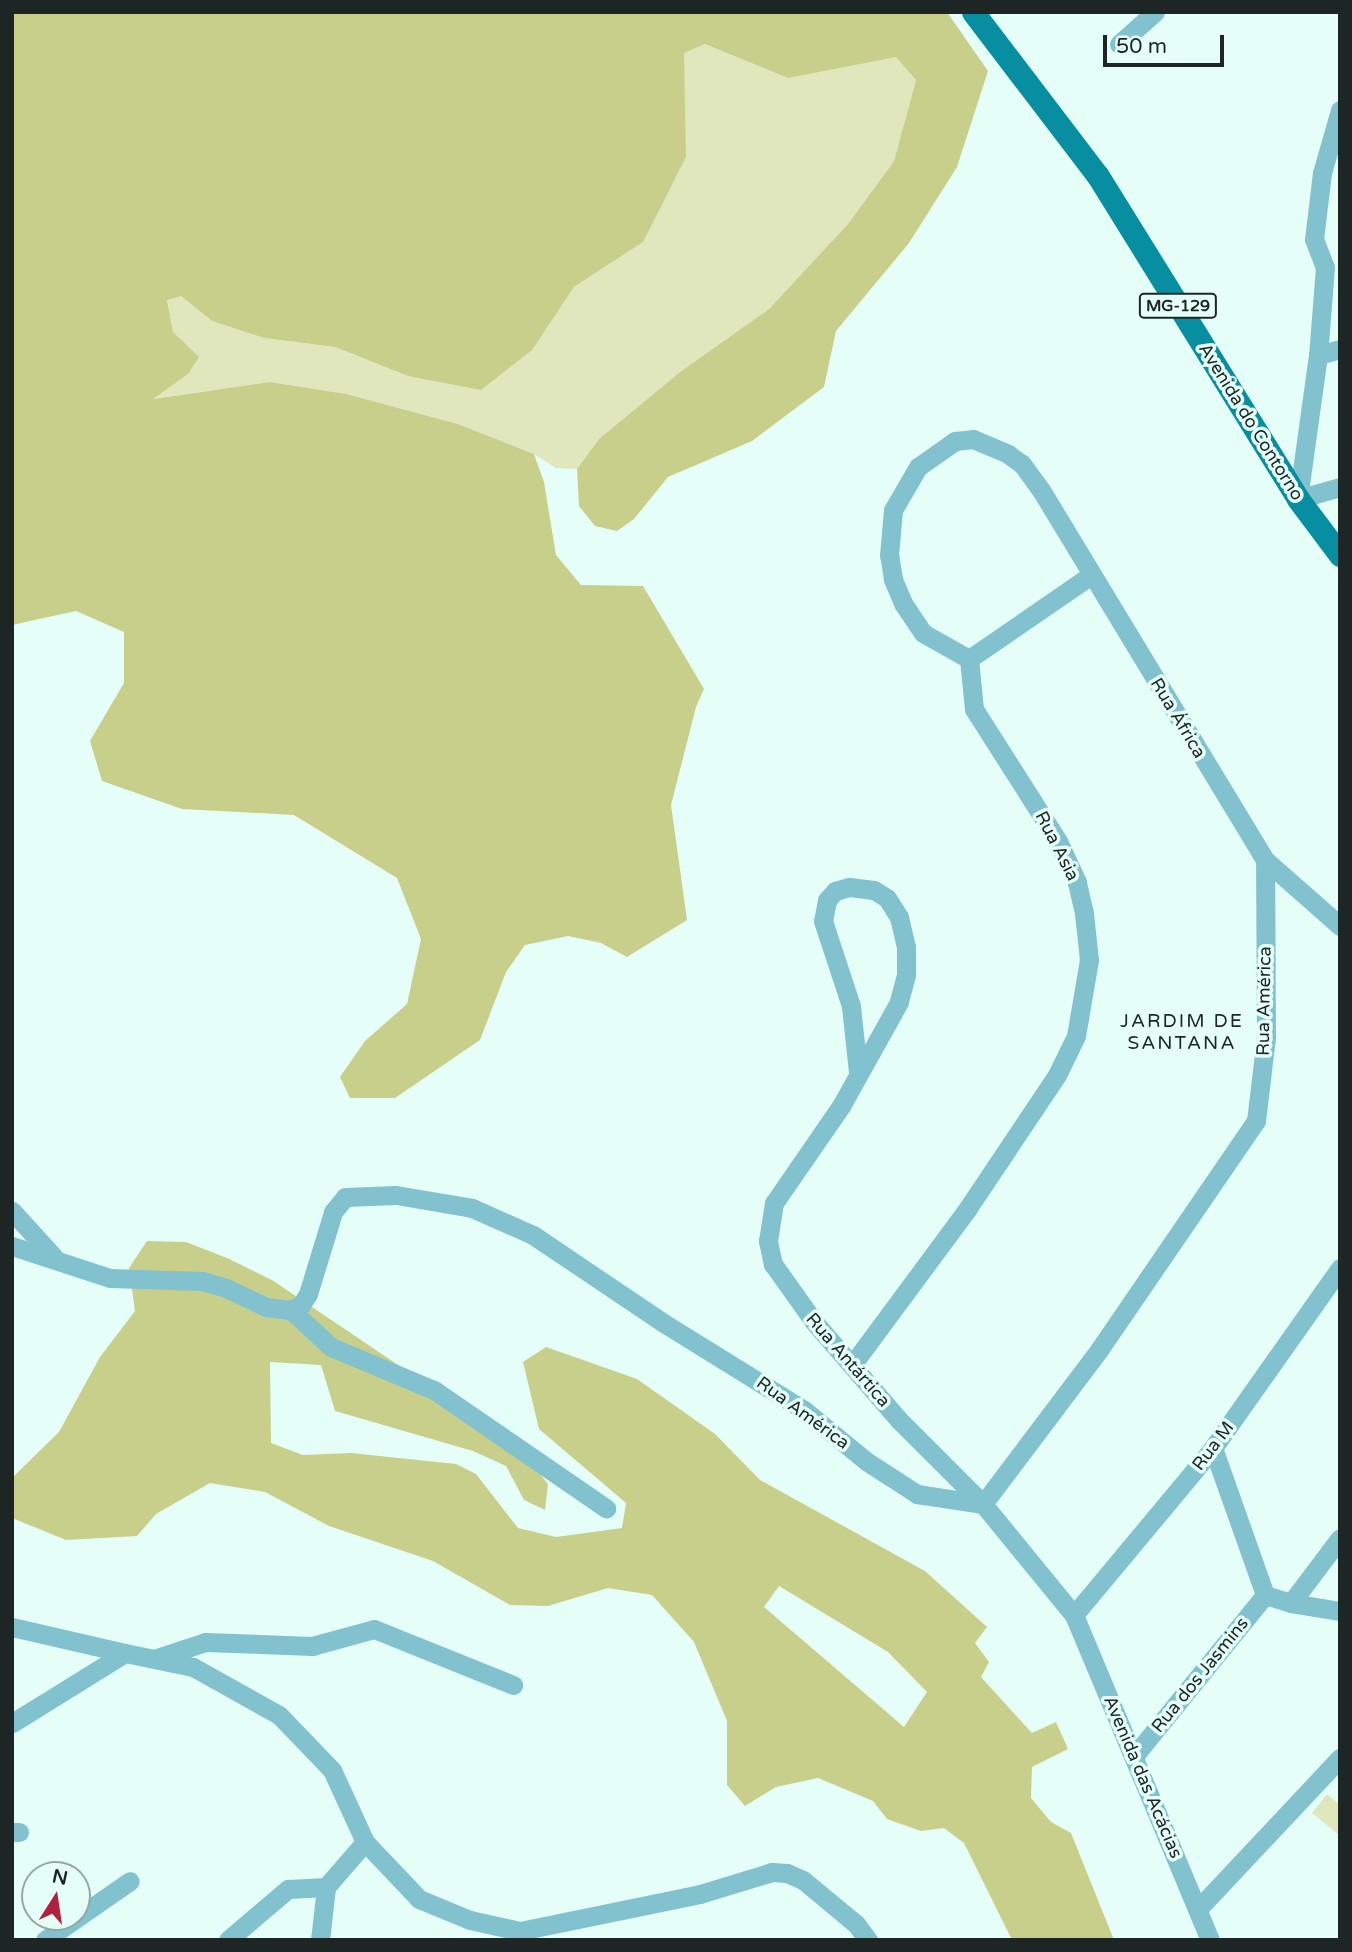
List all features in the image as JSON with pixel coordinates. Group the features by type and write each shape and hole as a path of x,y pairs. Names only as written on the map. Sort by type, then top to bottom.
{"main road":[{"name":"Avenida do Contorno","path":"973,12 1098,176 1298,499 1340,555"}],"street":[{"path":"1119,44 1155,12"},
{"path":"1340,110 1322,173 1314,239 1332,263 1298,499 1340,487"},
{"path":"1318,355 1340,349"},
{"name":"Rua África","path":"968,659 923,633 903,603 893,579 889,555 893,510 918,467 956,441 973,439 1008,454 1022,464 1041,490 1265,860 1340,926"},
{"path":"968,659 1091,575"},
{"name":"Rua Asia","path":"852,1365 968,1208 1057,1075 1076,1036 1083,1007 1090,960 1077,882 1058,841 974,709 968,659"},
{"name":"Rua América","path":"291,1310 301,1305 308,1294 332,1212 345,1197 396,1195 472,1208 533,1235 662,1322 804,1410 866,1461 917,1494 984,1504 1100,1350 1256,1121 1266,1037 1265,860"},
{"name":"Rua Antártica","path":"858,1072 851,1006 823,920 827,900 835,891 849,887 874,890 887,898 899,917 906,947 906,975 899,1002 821,1138 774,1203 768,1241 773,1264 789,1290 852,1365 900,1420 984,1504 1074,1615"},
{"path":"12,1211 56,1259"},
{"path":"12,1246 92,1273 127,1281 188,1280 214,1283 266,1307 291,1310 331,1347 434,1390 606,1508"},
{"name":"Rua M","path":"1074,1615 1213,1448 1340,1268"},
{"path":"1213,1448 1265,1595 1291,1603 1340,1611"},
{"path":"1291,1603 1340,1538"},
{"name":"Rua dos Jasmins","path":"1135,1755 1265,1595"},
{"name":"Avenida das Acácias","path":"1074,1615 1135,1755 1210,1940"},
{"path":"12,1628 193,1667 279,1715 332,1770 365,1842 419,1899 470,1920 520,1931 542,1940"},
{"path":"156,1659 205,1642 312,1646 374,1629 513,1685"},
{"path":"12,1723 125,1653"},
{"path":"1198,1909 1340,1758"},
{"path":"320,1940 326,1887 365,1842"},
{"path":"520,1931 699,1894 772,1872 787,1873 803,1880 856,1924 868,1940"},
{"path":"45,1940 130,1881"},
{"path":"228,1940 288,1889 326,1887"}],"green space":[{"path":"12,12 947,12 988,71 957,167 909,243 836,331 824,387 752,441 668,477 634,519 617,531 595,526 579,506 577,469 599,439 680,372 769,309 848,224 894,161 916,80 896,57 788,78 705,44 684,53 686,157 643,242 574,287 532,350 481,390 408,376 335,347 264,338 212,321 181,296 167,300 173,332 199,357 188,374 153,399 270,382 346,394 458,424 534,454 544,482 556,555 581,585 643,586 704,689 696,707 671,805 687,920 627,957 601,943 568,936 525,945 506,972 480,1040 395,1098 350,1098 340,1077 365,1041 407,1004 421,939 397,878 294,815 182,809 102,781 90,741 124,683 124,632 76,611 12,625"},
{"path":"705,44 788,78 896,56 916,80 894,161 848,224 769,309 680,372 599,439 577,469 556,468 534,454 458,424 345,394 270,382 151,399 188,374 173,332 167,299 181,296 212,321 264,338 335,347 408,376 532,349 574,287 643,242 683,90 683,53"},
{"path":"147,1241 186,1242 272,1280 518,1446 548,1484 545,1510 524,1500 506,1466 473,1451 335,1411 321,1365 270,1362 271,1443 303,1455 351,1453 456,1464 476,1474 518,1528 556,1537 622,1528 626,1503 539,1429 523,1362 546,1347 637,1379 715,1434 760,1480 925,1571 987,1627 975,1643 989,1662 981,1677 1032,1733 1056,1722 1068,1749 1032,1767 1031,1798 1051,1822 1071,1833 1114,1940 1012,1940 964,1843 944,1828 921,1831 887,1819 873,1801 818,1778 776,1787 745,1806 727,1785 727,1721 694,1642 652,1595 608,1588 548,1606 510,1605 433,1561 329,1526 265,1492 210,1483 156,1514 137,1536 66,1540 12,1518 12,1478 59,1432 100,1357 135,1311 129,1268","holes":["779,1586 888,1652 927,1692 904,1727 764,1607"]},
{"path":"1327,1794 1340,1805 1340,1836 1312,1813"}],"district":[{"name":"JARDIM DE SANTANA","path":"1182,1033"}]}
